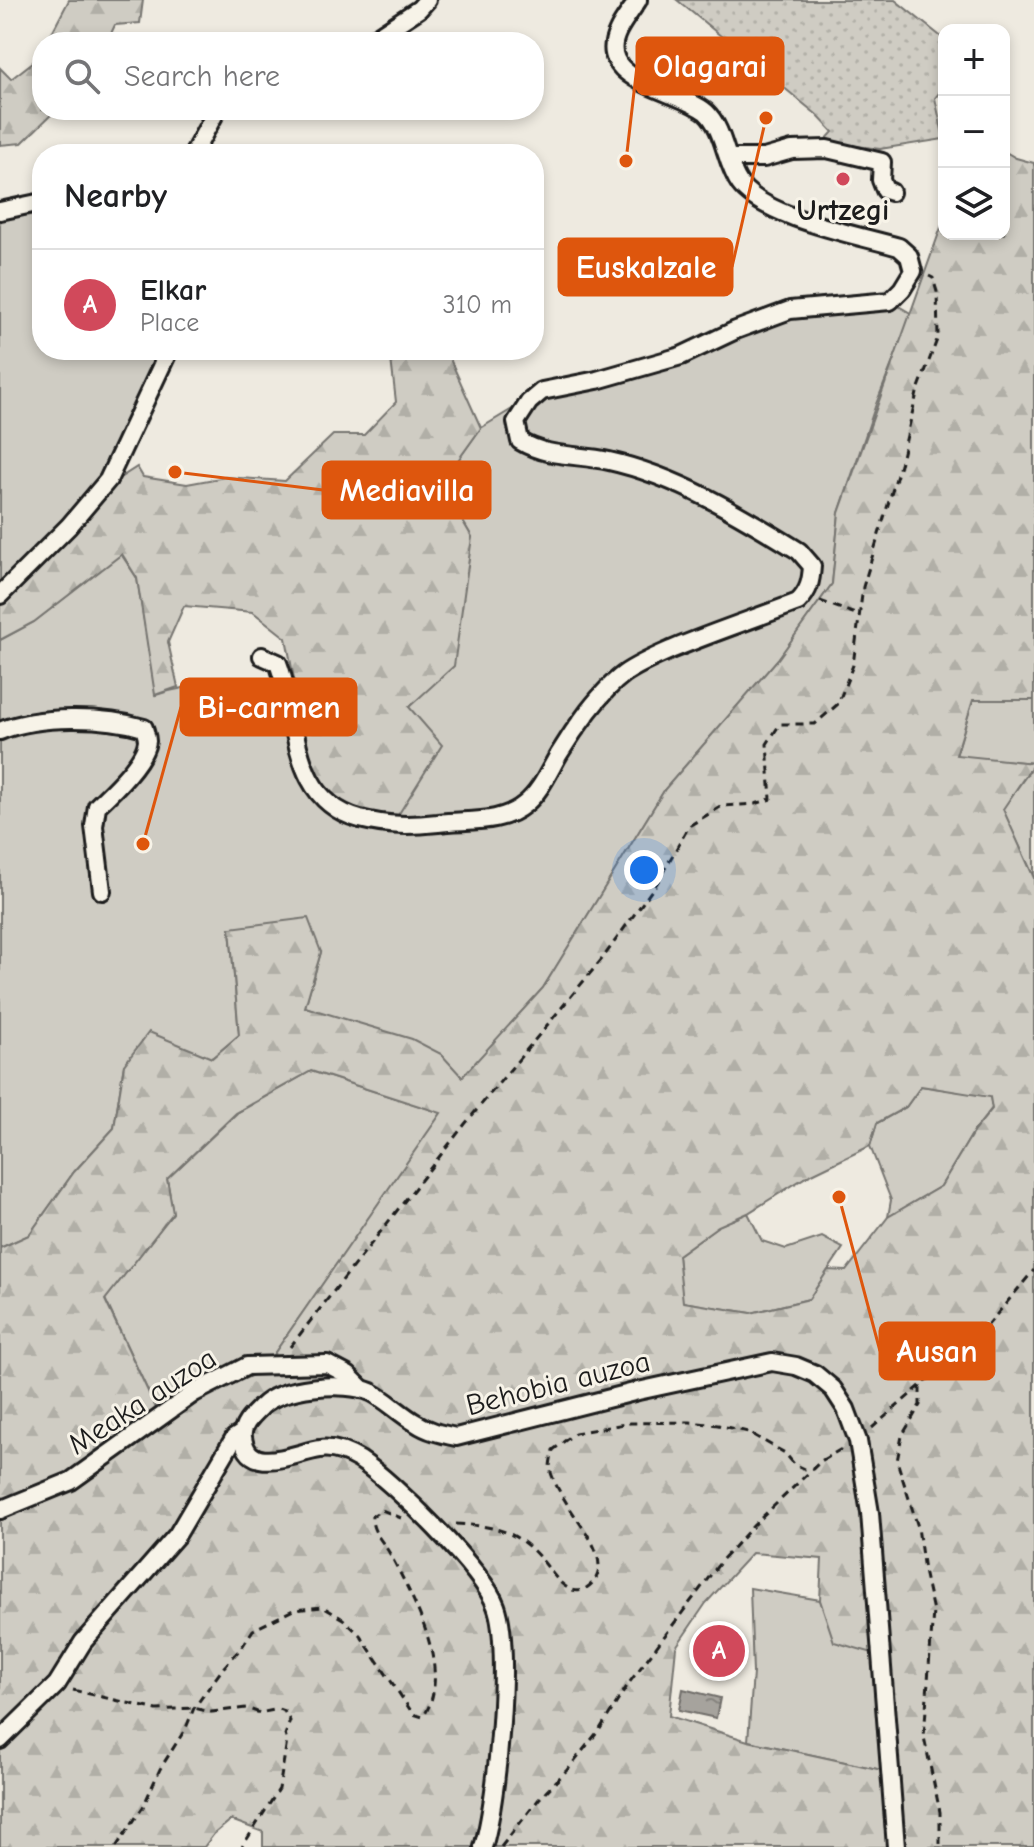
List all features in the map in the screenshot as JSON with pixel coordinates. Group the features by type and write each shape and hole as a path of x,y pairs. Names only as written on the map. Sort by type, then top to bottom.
{"street":[{"path":"384,32 419,9 427,0"},
{"path":"262,656 278,663 286,683 302,761 311,785 329,805 344,814 385,825 407,827 477,821 504,817 525,804 539,789 574,733 609,688 625,673 720,629 798,602 807,593 812,566 799,551 673,481 610,461 537,451 520,441 516,422 529,402 542,391 597,380 681,356 736,330 790,310 890,301 913,271 909,256 899,247 800,219 756,198 740,184 712,118 698,106 631,77 621,68 615,54 616,33 638,0"},
{"path":"198,144 212,120"},
{"path":"729,158 764,158 792,150 827,149 882,162 881,180 885,190 891,192"},
{"path":"0,211 32,204"},
{"path":"0,595 69,526 108,480 164,360"},
{"path":"0,731 8,727 71,718 127,723 144,728 147,741 140,755 119,785 97,806 94,826 102,891"},
{"name":"Behobia auzoa","path":"361,1388 423,1427 456,1437 638,1391 772,1362 796,1366 815,1374 833,1389 846,1409 858,1441 870,1513 896,1847"},
{"name":"Meaka auzoa","path":"0,1510 71,1481 194,1393 247,1366 327,1364 348,1375 361,1388"},
{"path":"0,1740 57,1684 83,1642 177,1535 234,1438 242,1433 248,1420 266,1401 306,1388 361,1388"},
{"path":"242,1433 245,1447 253,1456 267,1461 321,1449 340,1451 360,1461 430,1523 483,1581 497,1607 503,1646 493,1795 483,1847"}],"path":[{"path":"276,1366 465,1124 602,959 657,883 689,826 722,806 755,804 771,799 767,744 780,724 815,724 838,704 853,665 863,587 900,465 917,393 938,337 937,292 933,278 913,271"},
{"path":"807,593 819,601 859,615"},
{"path":"501,1847 600,1729 629,1683 707,1579 754,1525 814,1468 858,1441 982,1332 1034,1270"},
{"path":"920,1386 920,1405 902,1436 897,1461 918,1527 933,1611 924,1737 940,1812 940,1847"},
{"path":"116,1847 143,1807 194,1708 253,1630 293,1610 323,1607 343,1619 360,1635 413,1714 423,1717 431,1706 434,1682 427,1635 421,1615 389,1553 371,1526 372,1516 382,1510 406,1520 495,1526 520,1538 562,1584 574,1591 585,1589 595,1582 600,1568 590,1539 554,1481 550,1468 553,1450 575,1433 630,1423 663,1421 718,1425 748,1432 785,1453 794,1464 805,1469 814,1468"},
{"path":"57,1684 116,1702 157,1710 194,1708 211,1712 246,1708 260,1713 278,1709 289,1716 279,1789 242,1847"}],"green space":[{"path":"69,0 143,0 140,23 115,25 112,32 52,32"},
{"path":"677,0 895,0 938,34 938,94 935,98 938,140 880,149 833,143 821,145 833,132 816,114"},
{"path":"32,63 32,120 46,120 22,143 0,145 0,68 11,79"},
{"path":"1010,154 1034,163 1034,700 973,700 956,755 1034,763 1003,809 1034,878 1034,1847 263,1847 263,1832 231,1820 204,1847 0,1847 0,1248 29,1235 74,1172 114,1128 124,1065 149,1032 212,1058 239,1035 230,928 308,918 321,952 305,1007 412,1039 441,1054 462,1077 543,988 665,789 778,659 832,584 839,513 938,236 938,240 1010,240","holes":["311,1071 441,1113 262,1371 160,1417 105,1300 173,1213 167,1179 236,1113","921,1086 990,1097 992,1109 974,1131 941,1186 888,1217 846,1271 828,1270 809,1299 751,1313 683,1302 678,1255 718,1226 748,1213 806,1177 870,1146 877,1123 906,1107","752,1553 822,1559 820,1600 834,1642 880,1655 891,1772 748,1741 669,1716 676,1647 706,1603"]},
{"path":"32,211 32,360 159,360 107,477 0,591 0,218"},
{"path":"890,301 912,314 876,404 839,513 832,584 778,659 665,789 543,988 462,1078 441,1054 305,1007 321,952 230,929 239,1035 212,1058 124,1065 114,1128 74,1172 29,1235 0,1248 0,640 34,622 121,554 137,578 156,695 187,688 220,686 284,696 303,782 409,707 472,537 441,484 481,428 542,391 681,356 790,310"},
{"path":"391,360 450,360 481,428 441,484 472,537 454,666 409,707 442,745 395,820 383,820 329,798 313,775 286,638 253,612 184,606 168,642 178,687 155,695 137,578 122,554 34,622 0,640 0,606 112,483 137,467 143,477 187,484 225,477 285,481 333,435 364,435 396,402"},
{"path":"973,699 1034,700 1034,763 956,756"},
{"path":"1034,765 1034,877 1002,809"},
{"path":"311,1071 442,1113 262,1371 160,1417 105,1299 173,1213 167,1179 237,1113"},
{"path":"921,1086 990,1096 992,1108 974,1131 941,1186 888,1217 891,1200 870,1146 877,1123 906,1107"},
{"path":"748,1213 762,1241 786,1249 822,1237 843,1248 809,1299 751,1313 682,1302 678,1255 718,1226"},
{"path":"750,1588 820,1600 827,1618 880,1655 891,1772 748,1741 753,1673"}],"water":[{"path":"683,1689 720,1698 716,1718 679,1710"}],"place":[{"name":"Euskalzale","path":"766,118"},
{"name":"Olagarai","path":"626,161"},
{"name":"Urtzegi","path":"843,179"},
{"name":"Mediavilla","path":"175,472"},
{"name":"Bi-carmen","path":"143,844"},
{"name":"Ausan","path":"839,1197"},
{"name":"Elkar","path":"719,1651"}]}
